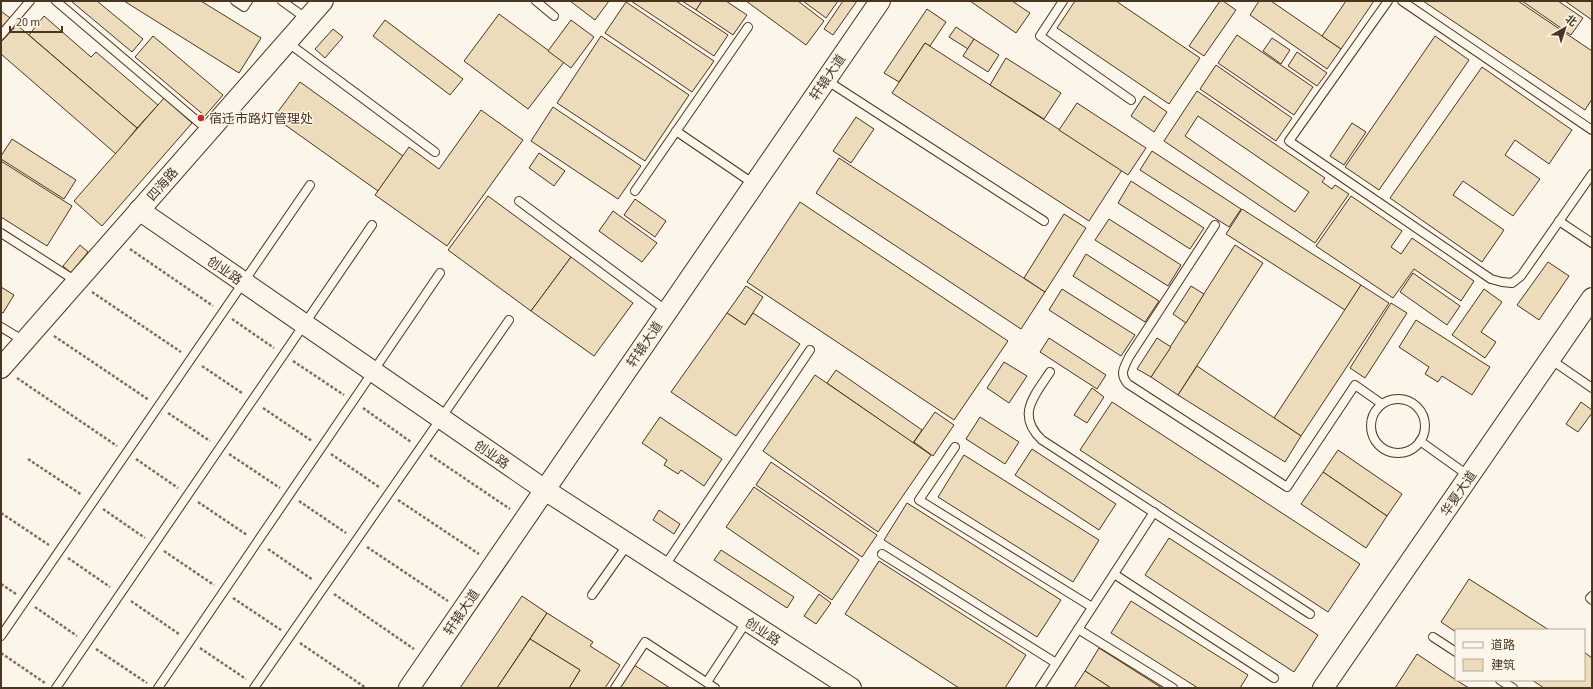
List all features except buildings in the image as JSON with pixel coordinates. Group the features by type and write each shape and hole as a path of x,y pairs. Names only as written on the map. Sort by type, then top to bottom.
{"street":[{"name":"四海路","path":"1,368 323,1"},
{"name":"轩辕大道","path":"409,688 880,1"},
{"name":"创业路","path":"139,210 544,490 851,688"},
{"name":"华夏大道","path":"1323,688 1592,298"}],"lane":[{"path":"1,35 30,1"},
{"path":"56,1 209,131"},
{"path":"234,1 244,7 248,1"},
{"path":"282,1 308,19"},
{"path":"536,1 554,16"},
{"path":"1063,1 1040,36 1130,100"},
{"path":"1388,1 1290,141 1491,278 1502,282 1512,283 1521,276 1592,174"},
{"path":"1402,1 1592,130"},
{"path":"635,191 748,26"},
{"path":"287,42 435,152"},
{"path":"826,80 1044,221"},
{"path":"676,131 754,184"},
{"path":"1,636 310,185"},
{"path":"519,201 667,312"},
{"path":"1559,221 1592,243"},
{"path":"56,688 372,225"},
{"path":"1215,225 1129,357 1123,372 1124,379 1135,388 1287,487 1354,385 1382,404"},
{"path":"1,233 77,281"},
{"path":"158,688 440,273"},
{"path":"254,688 509,320"},
{"path":"1,327 24,342"},
{"path":"664,567 810,350"},
{"path":"1550,359 1592,388"},
{"path":"1050,372 1028,408 1028,416 1034,433 1042,440 1310,614"},
{"path":"1398,399 1406,400 1417,406 1424,417 1425,425 1424,434 1414,448 1400,452 1387,450 1379,444 1374,437 1371,428 1372,418 1376,410 1382,404 1390,400 1398,399"},
{"path":"1420,441 1470,476"},
{"path":"955,447 919,500 1092,607"},
{"path":"1040,688 1154,512"},
{"path":"592,595 628,544"},
{"path":"882,554 1056,663"},
{"path":"1114,574 1274,678"},
{"path":"1592,596 1590,598 1592,600"},
{"path":"707,682 747,621"},
{"path":"1078,629 1173,688"},
{"path":"1433,637 1455,651"},
{"path":"615,688 645,642 715,688"},
{"path":"1502,681 1513,688"}],"path":[{"path":"114,239 525,519"},
{"path":"77,281 494,564"},
{"path":"38,325 462,611"},
{"path":"1,368 429,659"},
{"path":"28,459 366,688"},
{"path":"1,653 47,684"}],"place":[{"name":"宿迁市路灯管理处","path":"201,118"}]}
